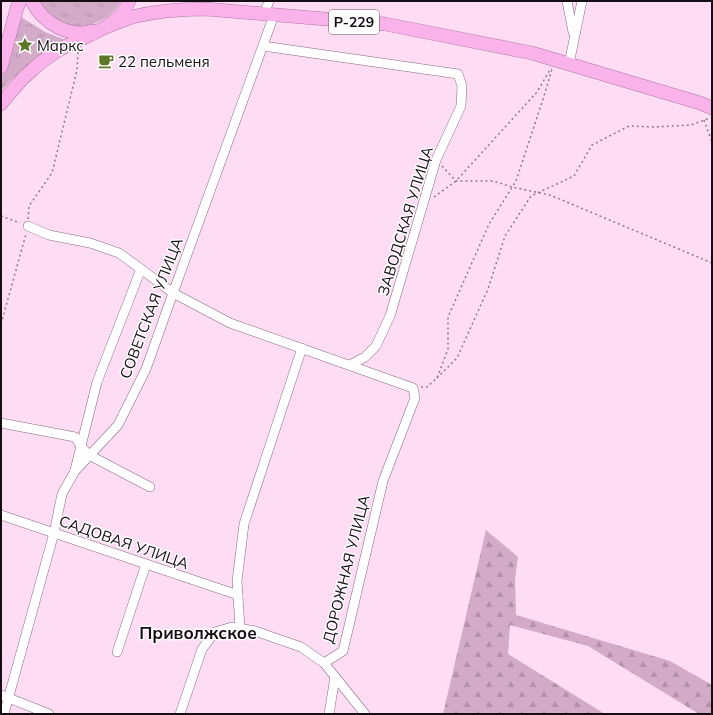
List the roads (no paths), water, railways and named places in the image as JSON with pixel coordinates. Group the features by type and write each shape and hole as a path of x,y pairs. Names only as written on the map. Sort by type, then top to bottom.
{"highway":[{"name":"Р-229","path":"32,1 44,18 61,29 80,33 103,28 118,18 129,1"},
{"name":"Р-229","path":"183,1 269,15 385,24 532,53 700,103 712,108"},
{"path":"1,66 15,3"},
{"name":"Р-229","path":"1,104 30,71 58,51 103,28 131,17 205,5"}],"street":[{"name":"СОВЕТСКАЯ УЛИЦА","path":"4,714 5,697 54,533 62,494 75,471 118,425 146,369 172,293 263,46 269,15 269,1"},
{"path":"567,1 574,37"},
{"path":"569,64 582,1"},
{"name":"ЗАВОДСКАЯ УЛИЦА","path":"263,46 458,74 462,86 461,106 436,160 387,322 376,346 365,357 350,365"},
{"path":"28,226 49,235 90,243 119,253 172,293 230,323 350,365"},
{"path":"75,471 97,382 142,269"},
{"path":"240,628 237,581 244,524 302,348"},
{"name":"ДОРОЖНАЯ УЛИЦА","path":"180,714 202,649 215,632 232,627 255,631 301,647 324,663 343,651 383,481 415,398 413,388 350,365"},
{"path":"1,423 76,437 81,446 89,455 150,487"},
{"name":"САДОВАЯ УЛИЦА","path":"1,515 238,595"},
{"path":"117,652 146,564"},
{"path":"324,663 365,714"},
{"path":"329,714 335,677"},
{"path":"5,697 49,714"}],"place":[{"name":"Маркс","path":"25,45"},
{"name":"22 пельменя","path":"106,61"}],"district":[{"name":"Приволжское","path":"198,632"}]}
